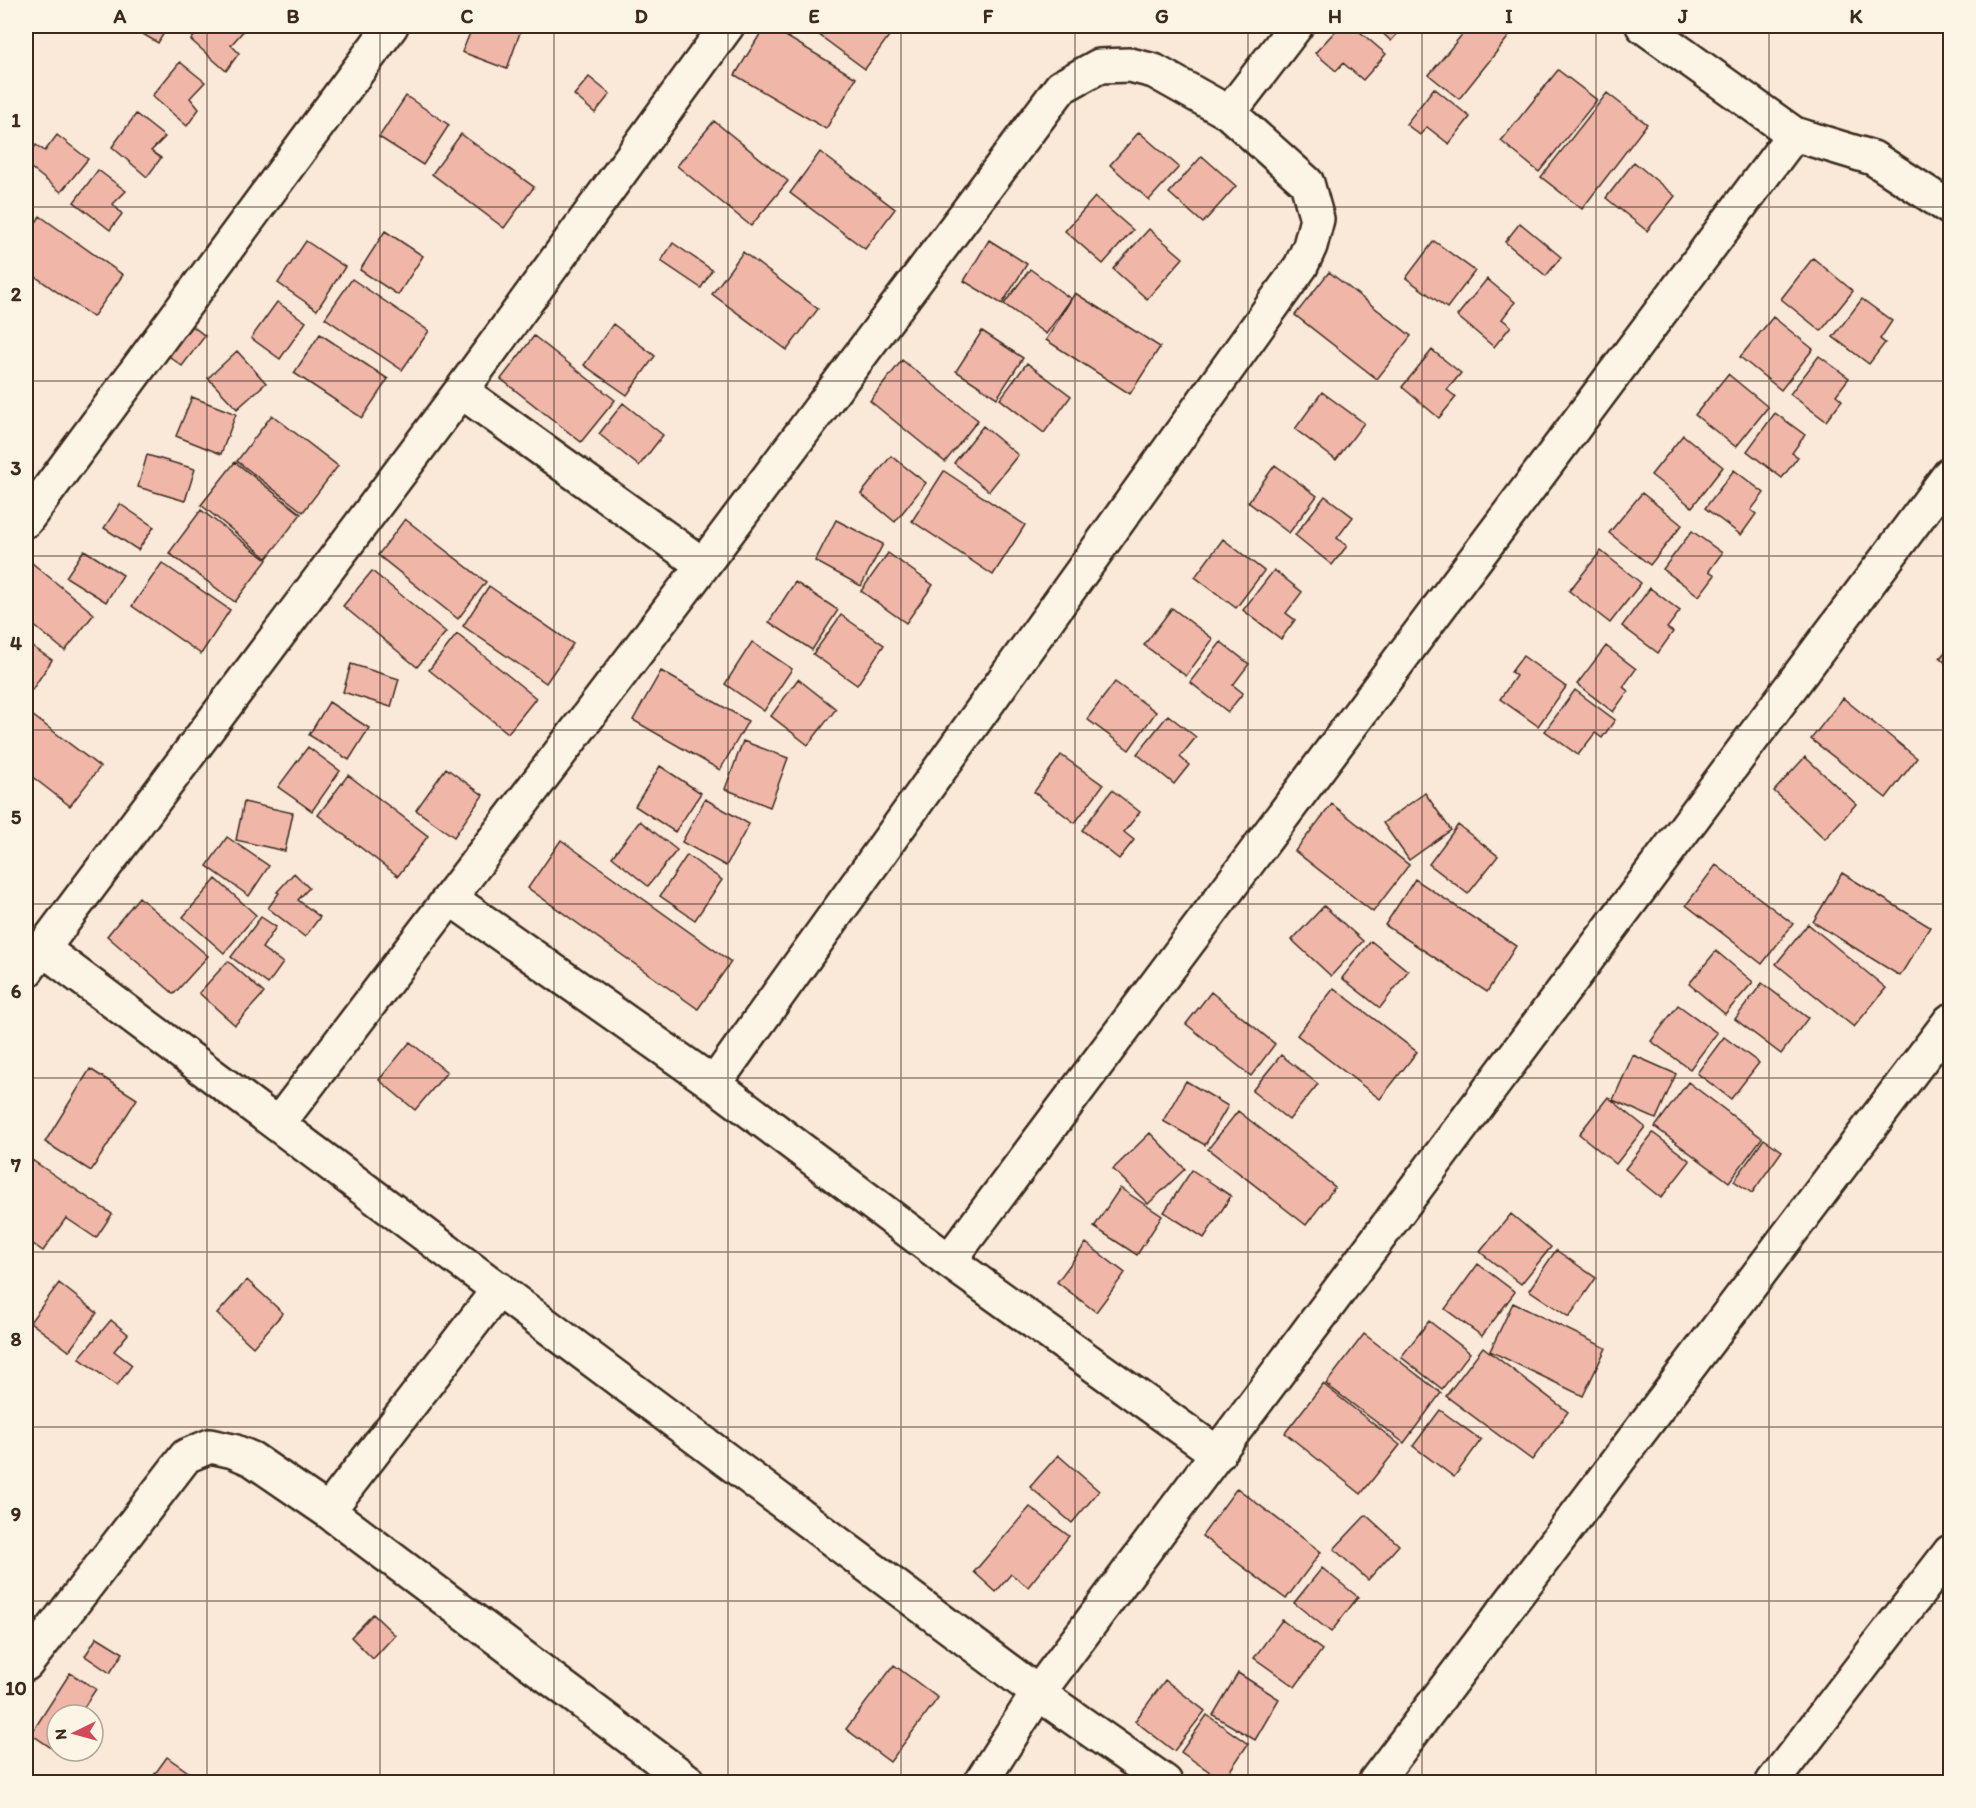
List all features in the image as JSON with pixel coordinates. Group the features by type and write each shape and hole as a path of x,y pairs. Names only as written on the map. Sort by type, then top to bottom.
{"street":[{"path":"26,520 391,26"},
{"path":"727,26 461,391 34,960 278,1124 1038,1694 1165,1782"},
{"path":"1229,113 1296,26"},
{"path":"1643,26 1794,134 1873,158 1950,208"},
{"path":"278,1124 704,565 1061,87 1099,66 1130,65 1154,71 1229,113 1307,183 1317,219 1310,246 1301,266 714,1084"},
{"path":"949,1261 1794,134"},
{"path":"461,391 704,565"},
{"path":"981,1782 1038,1694 1950,474"},
{"path":"450,898 714,1084 949,1261 1218,1454"},
{"path":"1375,1782 1950,1021"},
{"path":"328,1511 499,1289"},
{"path":"26,1664 186,1456 210,1446 233,1451 252,1459 328,1511 672,1777"},
{"path":"1773,1782 1950,1552"}],"building":[{"path":"129,26 168,26 158,43"},
{"path":"202,26 241,26 245,29 231,45 239,53 226,71 191,40"},
{"path":"473,26 522,27 507,69 462,52"},
{"path":"765,26 769,26 856,78 826,129 735,75"},
{"path":"807,26 875,26 889,36 865,69"},
{"path":"1340,26 1353,26 1386,54 1363,80 1343,63 1336,71 1315,53"},
{"path":"1375,26 1404,26 1391,41"},
{"path":"1469,26 1499,26 1510,35 1459,99 1429,75"},
{"path":"180,62 205,82 190,98 199,109 187,126 152,96"},
{"path":"1558,70 1597,100 1539,172 1501,141"},
{"path":"589,77 610,94 595,113 574,95"},
{"path":"1434,88 1470,117 1449,144 1427,127 1420,135 1406,124"},
{"path":"1607,93 1647,124 1582,209 1541,177"},
{"path":"406,96 449,125 423,165 379,137"},
{"path":"136,114 165,137 151,151 161,158 147,177 112,147"},
{"path":"714,121 788,181 751,226 677,166"},
{"path":"1139,132 1179,167 1149,200 1110,165"},
{"path":"461,134 534,187 504,228 432,174"},
{"path":"57,135 88,159 61,192 26,164 26,159 36,145 45,151"},
{"path":"820,152 895,209 865,249 790,193"},
{"path":"1202,156 1236,186 1203,223 1169,193"},
{"path":"1634,162 1675,196 1647,231 1606,198"},
{"path":"98,170 126,191 113,204 122,214 110,230 74,202"},
{"path":"1095,197 1133,230 1103,264 1065,231"},
{"path":"40,216 123,275 93,317 26,270 26,238"},
{"path":"1520,223 1561,257 1546,276 1505,242"},
{"path":"1149,229 1183,258 1147,299 1113,269"},
{"path":"385,231 423,256 398,295 360,270"},
{"path":"989,240 1027,264 1002,304 964,281"},
{"path":"306,241 345,267 317,310 278,283"},
{"path":"1434,241 1475,271 1447,308 1406,278"},
{"path":"673,243 712,270 701,288 661,261"},
{"path":"743,252 818,309 787,350 712,294"},
{"path":"1813,258 1853,291 1821,331 1781,299"},
{"path":"1030,269 1071,299 1046,334 1004,304"},
{"path":"1329,272 1411,336 1377,379 1295,315"},
{"path":"352,279 429,331 402,370 325,318"},
{"path":"1487,279 1515,302 1502,319 1511,326 1494,347 1457,316"},
{"path":"1075,293 1160,347 1130,394 1046,340"},
{"path":"1862,299 1892,321 1880,339 1885,343 1869,364 1833,337"},
{"path":"277,302 306,322 280,359 251,338"},
{"path":"1773,317 1813,349 1781,390 1740,357"},
{"path":"185,320 205,336 182,366 161,350"},
{"path":"613,324 655,356 627,395 584,365"},
{"path":"982,331 1023,358 997,398 956,371"},
{"path":"320,334 388,379 362,418 294,373"},
{"path":"534,336 615,400 581,442 501,379"},
{"path":"1432,350 1461,373 1447,390 1456,397 1439,418 1402,387"},
{"path":"237,351 266,383 237,409 208,378"},
{"path":"1819,356 1849,378 1836,395 1842,400 1826,421 1790,394"},
{"path":"902,360 978,420 945,462 870,401"},
{"path":"1027,363 1071,396 1044,433 1000,399"},
{"path":"1728,374 1768,407 1736,447 1695,415"},
{"path":"1322,392 1364,423 1336,460 1295,429"},
{"path":"192,397 236,414 221,454 176,436"},
{"path":"623,403 663,435 639,466 599,434"},
{"path":"1775,413 1805,435 1792,453 1798,457 1782,478 1747,451"},
{"path":"272,415 338,466 303,512 237,461"},
{"path":"983,426 1018,455 989,491 954,463"},
{"path":"1683,435 1723,467 1692,507 1651,475"},
{"path":"147,455 195,469 185,501 138,487"},
{"path":"891,456 926,483 895,522 861,494"},
{"path":"235,462 301,514 267,558 201,505"},
{"path":"1275,465 1317,496 1289,533 1248,502"},
{"path":"1734,470 1764,493 1751,510 1756,514 1741,535 1705,508"},
{"path":"944,471 1025,525 993,575 912,521"},
{"path":"1642,493 1682,525 1650,565 1609,533"},
{"path":"1325,496 1353,517 1337,538 1347,546 1332,565 1295,535"},
{"path":"120,504 154,527 138,550 104,528"},
{"path":"201,510 267,560 235,602 169,553"},
{"path":"405,519 486,582 458,619 378,555"},
{"path":"836,520 883,544 861,586 815,561"},
{"path":"1692,531 1722,553 1709,571 1715,575 1699,596 1663,569"},
{"path":"1223,539 1264,571 1236,608 1195,577"},
{"path":"84,550 123,575 106,602 66,577"},
{"path":"1601,551 1641,583 1610,623 1569,591"},
{"path":"888,553 933,585 906,623 861,591"},
{"path":"26,558 94,614 65,651 26,619"},
{"path":"162,563 230,610 201,654 132,606"},
{"path":"1274,570 1302,592 1286,613 1295,620 1281,639 1243,610"},
{"path":"372,571 446,632 417,667 343,606"},
{"path":"795,582 838,610 812,650 769,622"},
{"path":"489,586 573,644 546,683 463,626"},
{"path":"1650,588 1680,611 1667,628 1673,632 1658,653 1622,626"},
{"path":"1172,608 1213,639 1186,676 1144,645"},
{"path":"841,615 884,645 857,685 813,654"},
{"path":"457,634 536,698 508,733 429,670"},
{"path":"26,642 52,660 32,690 26,686"},
{"path":"752,642 792,669 764,711 725,684"},
{"path":"1221,642 1249,664 1233,685 1243,693 1228,712 1190,682"},
{"path":"1606,646 1636,669 1623,687 1628,691 1613,712 1577,684"},
{"path":"1950,646 1950,667 1940,658"},
{"path":"1523,656 1566,687 1538,726 1500,699 1516,676 1511,672"},
{"path":"351,664 399,679 391,707 343,692"},
{"path":"661,671 748,721 720,770 633,720"},
{"path":"798,679 836,709 808,745 771,716"},
{"path":"1115,682 1156,712 1129,750 1087,719"},
{"path":"1575,690 1615,720 1602,738 1595,733 1578,755 1545,731"},
{"path":"1843,698 1917,758 1886,798 1811,739"},
{"path":"329,702 369,728 349,760 309,735"},
{"path":"28,712 100,767 70,806 26,772 26,716"},
{"path":"1168,715 1196,737 1180,757 1189,765 1174,784 1137,754"},
{"path":"743,741 788,758 770,807 725,789"},
{"path":"308,747 340,771 312,811 278,787"},
{"path":"1061,755 1103,785 1075,823 1034,792"},
{"path":"1805,757 1856,804 1825,839 1774,791"},
{"path":"660,766 701,793 675,832 635,806"},
{"path":"446,768 483,795 454,837 416,810"},
{"path":"348,775 428,836 398,876 318,815"},
{"path":"1112,790 1140,812 1124,832 1134,840 1119,859 1082,830"},
{"path":"1425,793 1451,830 1409,860 1383,823"},
{"path":"705,799 749,824 726,866 682,842"},
{"path":"244,802 293,813 285,851 236,840"},
{"path":"1332,804 1409,865 1373,912 1295,851"},
{"path":"640,821 677,850 648,886 612,857"},
{"path":"1458,825 1498,856 1468,894 1429,864"},
{"path":"227,837 269,866 249,896 207,866"},
{"path":"561,840 731,962 698,1009 528,888"},
{"path":"687,855 722,880 695,920 660,896"},
{"path":"1716,865 1793,924 1762,964 1686,905"},
{"path":"294,873 309,888 298,900 320,917 305,937 268,908 279,893 277,892"},
{"path":"1842,873 1930,927 1900,976 1813,922"},
{"path":"216,879 256,915 224,953 183,917"},
{"path":"1415,879 1516,946 1487,992 1385,925"},
{"path":"139,897 208,956 174,994 107,936"},
{"path":"1324,906 1363,941 1331,976 1292,940"},
{"path":"261,917 276,927 262,948 283,963 268,984 231,957"},
{"path":"1808,924 1886,988 1854,1027 1776,964"},
{"path":"1371,941 1408,971 1380,1008 1342,978"},
{"path":"1716,951 1753,982 1725,1014 1689,984"},
{"path":"228,961 264,993 235,1025 199,993"},
{"path":"1762,983 1808,1018 1781,1054 1735,1019"},
{"path":"1334,988 1417,1052 1380,1099 1297,1035"},
{"path":"1211,992 1275,1044 1251,1076 1186,1024"},
{"path":"1678,1005 1717,1033 1690,1069 1651,1041"},
{"path":"1724,1037 1759,1063 1731,1099 1697,1073"},
{"path":"410,1042 447,1072 415,1110 379,1080"},
{"path":"1281,1055 1318,1084 1289,1120 1252,1091"},
{"path":"1633,1055 1676,1074 1656,1119 1613,1100"},
{"path":"90,1069 137,1099 91,1171 45,1142"},
{"path":"1186,1081 1228,1106 1205,1145 1163,1121"},
{"path":"1688,1082 1762,1138 1729,1182 1655,1127"},
{"path":"1608,1097 1645,1127 1616,1164 1579,1134"},
{"path":"1238,1111 1335,1187 1306,1225 1208,1149"},
{"path":"1150,1133 1185,1169 1148,1204 1113,1169"},
{"path":"1653,1133 1690,1161 1661,1198 1625,1169"},
{"path":"1764,1139 1782,1151 1752,1193 1734,1181"},
{"path":"32,1160 112,1214 96,1238 66,1218 43,1251 26,1239 26,1170"},
{"path":"1192,1170 1231,1196 1204,1238 1164,1212"},
{"path":"1120,1188 1162,1216 1137,1255 1094,1227"},
{"path":"1511,1214 1551,1247 1521,1284 1480,1252"},
{"path":"1086,1243 1125,1273 1096,1312 1057,1282"},
{"path":"1556,1250 1596,1278 1569,1317 1529,1290"},
{"path":"1478,1264 1515,1292 1482,1336 1445,1309"},
{"path":"247,1280 283,1313 253,1347 217,1314"},
{"path":"59,1283 97,1313 69,1351 30,1322"},
{"path":"1513,1303 1606,1348 1583,1396 1490,1351"},
{"path":"111,1320 128,1334 114,1351 132,1365 117,1386 79,1358"},
{"path":"1429,1321 1470,1353 1442,1389 1401,1357"},
{"path":"1364,1334 1441,1393 1404,1443 1326,1384"},
{"path":"1483,1347 1568,1412 1532,1460 1446,1396"},
{"path":"1323,1384 1400,1445 1361,1494 1285,1433"},
{"path":"1440,1410 1481,1440 1454,1477 1413,1446"},
{"path":"1058,1455 1099,1491 1072,1523 1030,1487"},
{"path":"1237,1488 1321,1552 1286,1599 1202,1536"},
{"path":"1030,1507 1069,1536 1028,1587 1011,1574 996,1592 974,1572"},
{"path":"1366,1515 1399,1545 1368,1580 1334,1549"},
{"path":"1322,1568 1358,1597 1331,1632 1294,1603"},
{"path":"373,1614 395,1635 373,1659 351,1637"},
{"path":"1282,1620 1322,1650 1295,1687 1254,1658"},
{"path":"97,1637 123,1653 110,1673 85,1656"},
{"path":"894,1665 938,1698 890,1762 846,1729"},
{"path":"70,1673 96,1689 87,1703 51,1703"},
{"path":"1238,1673 1279,1699 1255,1740 1213,1715"},
{"path":"1165,1680 1205,1711 1174,1751 1135,1721"},
{"path":"45,1712 45,1744 31,1734"},
{"path":"1207,1715 1248,1744 1223,1781 1181,1752"},
{"path":"167,1757 191,1774 184,1782 149,1782"}]}
